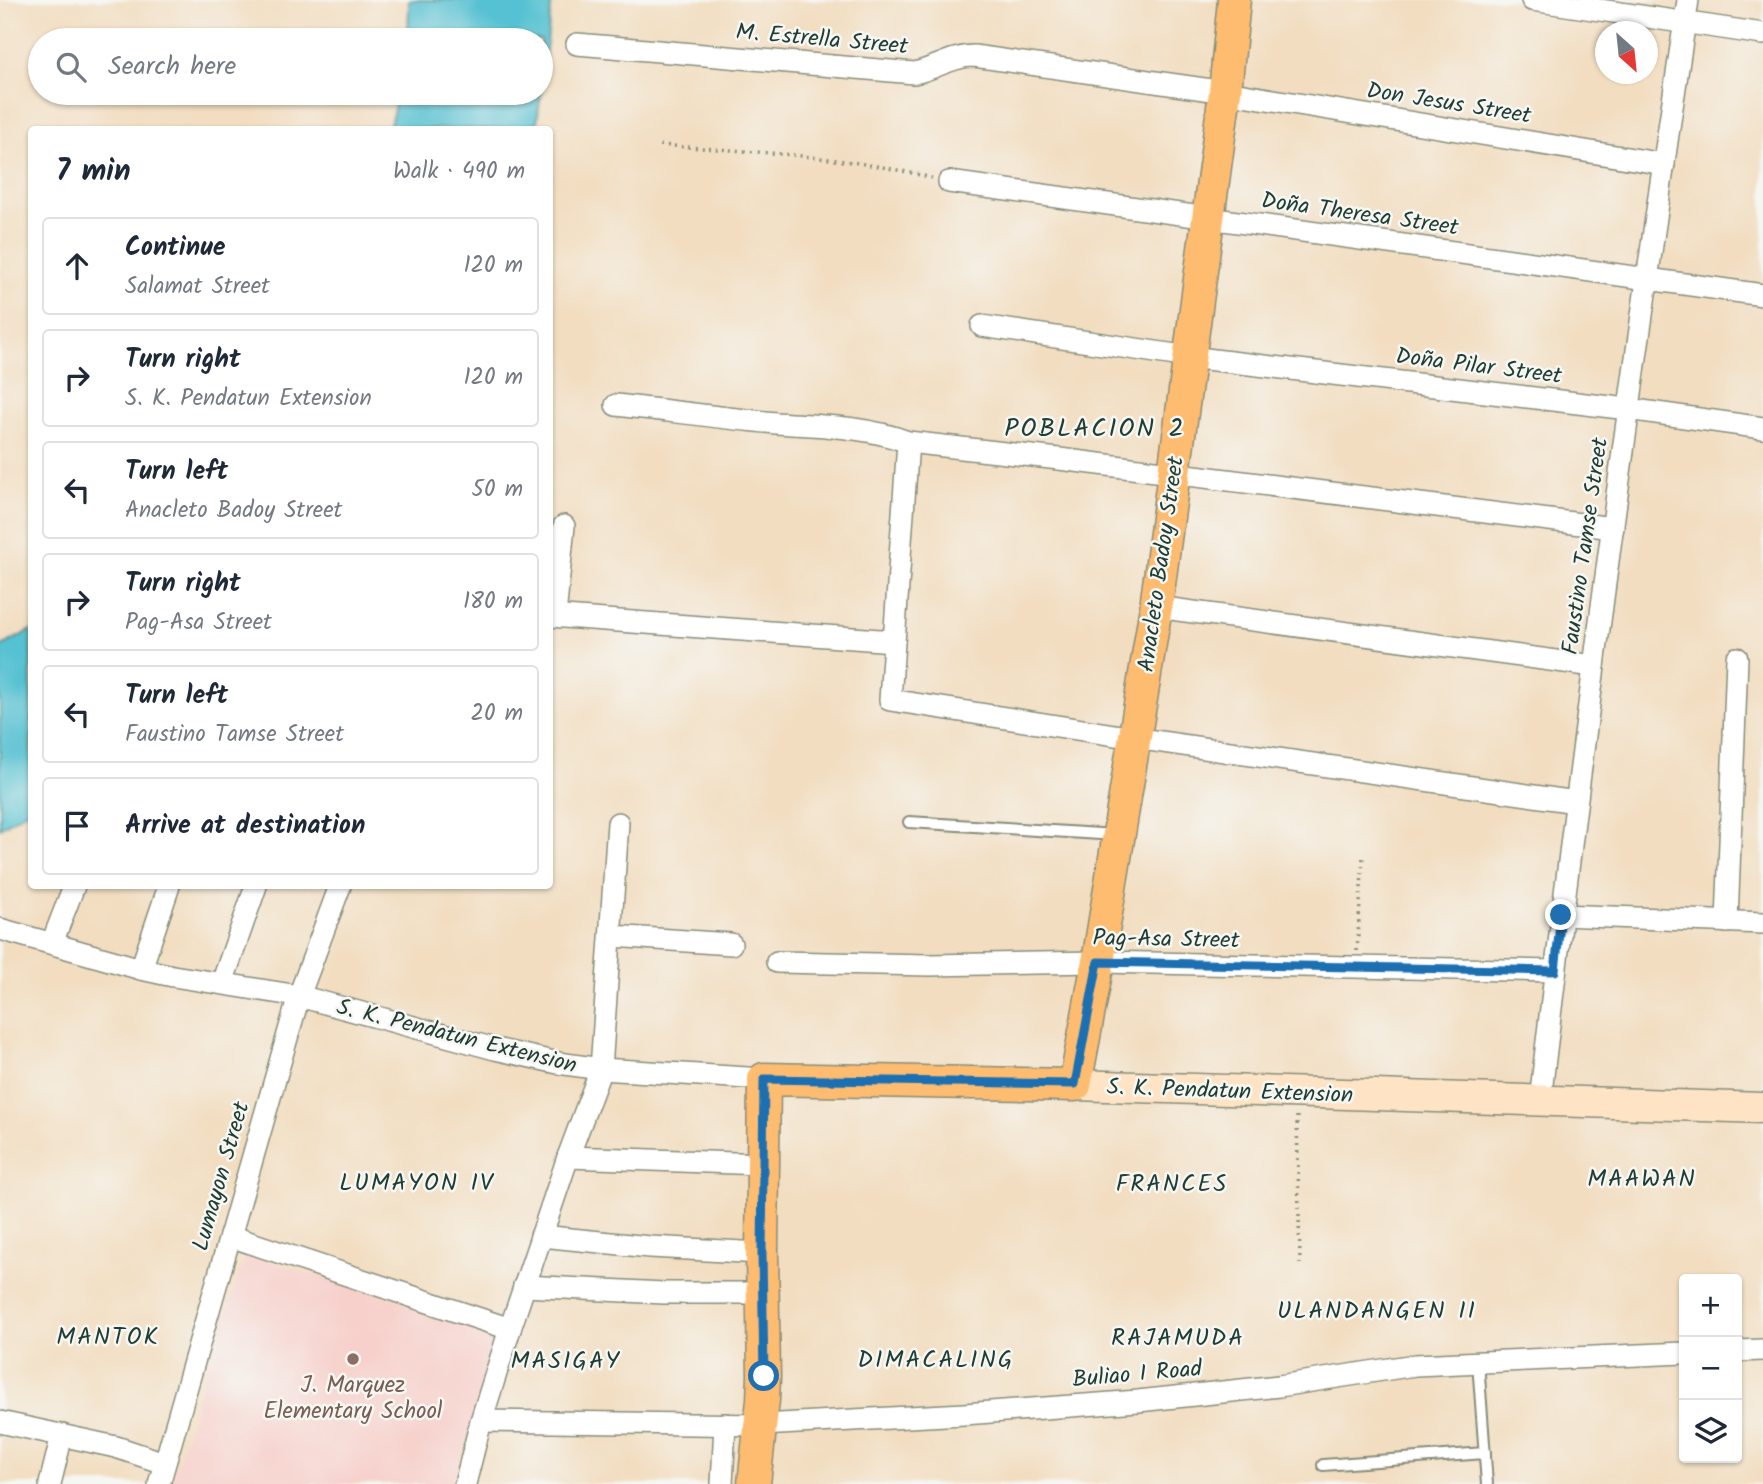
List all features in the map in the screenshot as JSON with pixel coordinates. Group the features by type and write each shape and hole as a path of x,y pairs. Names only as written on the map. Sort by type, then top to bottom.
{"main road":[{"name":"Anacleto Badoy Street","path":"1075,1084 1098,962 1156,607 1225,92 1234,0"},
{"name":"S. K. Pendatun Extension","path":"764,1079 1075,1084"},
{"path":"754,1484 764,1376 764,1079"}],"street":[{"path":"1532,0 1763,34"},
{"name":"Faustino Tamse Street","path":"1540,1101 1561,915 1628,409 1688,0"},
{"name":"M. Estrella Street","path":"578,44 914,73 963,56 1225,92"},
{"name":"Don Jesus Street","path":"1225,92 1664,164"},
{"name":"Doña Theresa Street","path":"949,182 1763,295"},
{"name":"Doña Pilar Street","path":"982,326 1189,357 1628,409 1763,428"},
{"path":"616,405 869,431 908,442 1059,458 1613,527"},
{"path":"908,442 890,700 1576,802"},
{"path":"553,608 564,526"},
{"path":"1156,607 1594,666"},
{"path":"553,616 894,641"},
{"path":"1727,922 1737,658"},
{"path":"465,1484 481,1421 524,1286 601,1069 618,823"},
{"path":"52,943 73,889"},
{"path":"141,969 168,889"},
{"path":"222,983 255,889"},
{"name":"Lumayon Street","path":"162,1474 299,996 339,889"},
{"path":"1561,915 1763,923"},
{"name":"S. K. Pendatun Extension","path":"0,929 141,969 299,996 495,1049 558,1063 601,1069 764,1079"},
{"path":"611,936 731,944"},
{"name":"Pag-Asa Street","path":"776,962 930,965 1098,962 1555,971"},
{"name":"S. K. Pendatun Extension","path":"1075,1084 1763,1108"},
{"path":"568,1157 763,1164"},
{"path":"230,1236 510,1329"},
{"path":"541,1236 650,1247 762,1253"},
{"path":"524,1286 664,1293 763,1293"},
{"path":"1742,1351 1763,1350"},
{"name":"Buliao I Road","path":"481,1421 761,1425 964,1414 1138,1401 1279,1385 1415,1365 1679,1353"},
{"path":"0,1422 116,1447 162,1474"},
{"path":"722,1484 726,1424"},
{"path":"50,1484 62,1435"}],"lane":[{"path":"909,822 1118,835"},
{"path":"1478,1362 1487,1484"},
{"path":"1323,1465 1485,1453"}],"path":[{"path":"660,145 833,159 884,166 949,182"},
{"path":"1356,967 1363,856"},
{"path":"1297,1092 1300,1264"}],"shaded area":[{"name":"J. Marquez Elementary School","path":"246,1254 505,1332 452,1484 183,1484 172,1481"}],"water":[{"path":"409,0 552,0 549,28 408,28"},
{"path":"395,105 539,105 536,126 390,126"},
{"path":"28,632 28,810 0,828 0,647"}],"place":[{"name":"J. Marquez Elementary School","path":"353,1359"}],"district":[{"name":"POBLACION 2","path":"1095,427"},
{"name":"MAAWAN","path":"1642,1178"},
{"name":"LUMAYON IV","path":"417,1182"},
{"name":"FRANCES","path":"1172,1183"},
{"name":"ULANDANGEN II","path":"1377,1310"},
{"name":"MANTOK","path":"108,1336"},
{"name":"RAJAMUDA","path":"1178,1337"},
{"name":"DIMACALING","path":"936,1359"},
{"name":"MASIGAY","path":"566,1360"}],"route":[{"path":"764,1376 764,1079 1075,1084 1098,962 1555,971 1561,915"}]}
